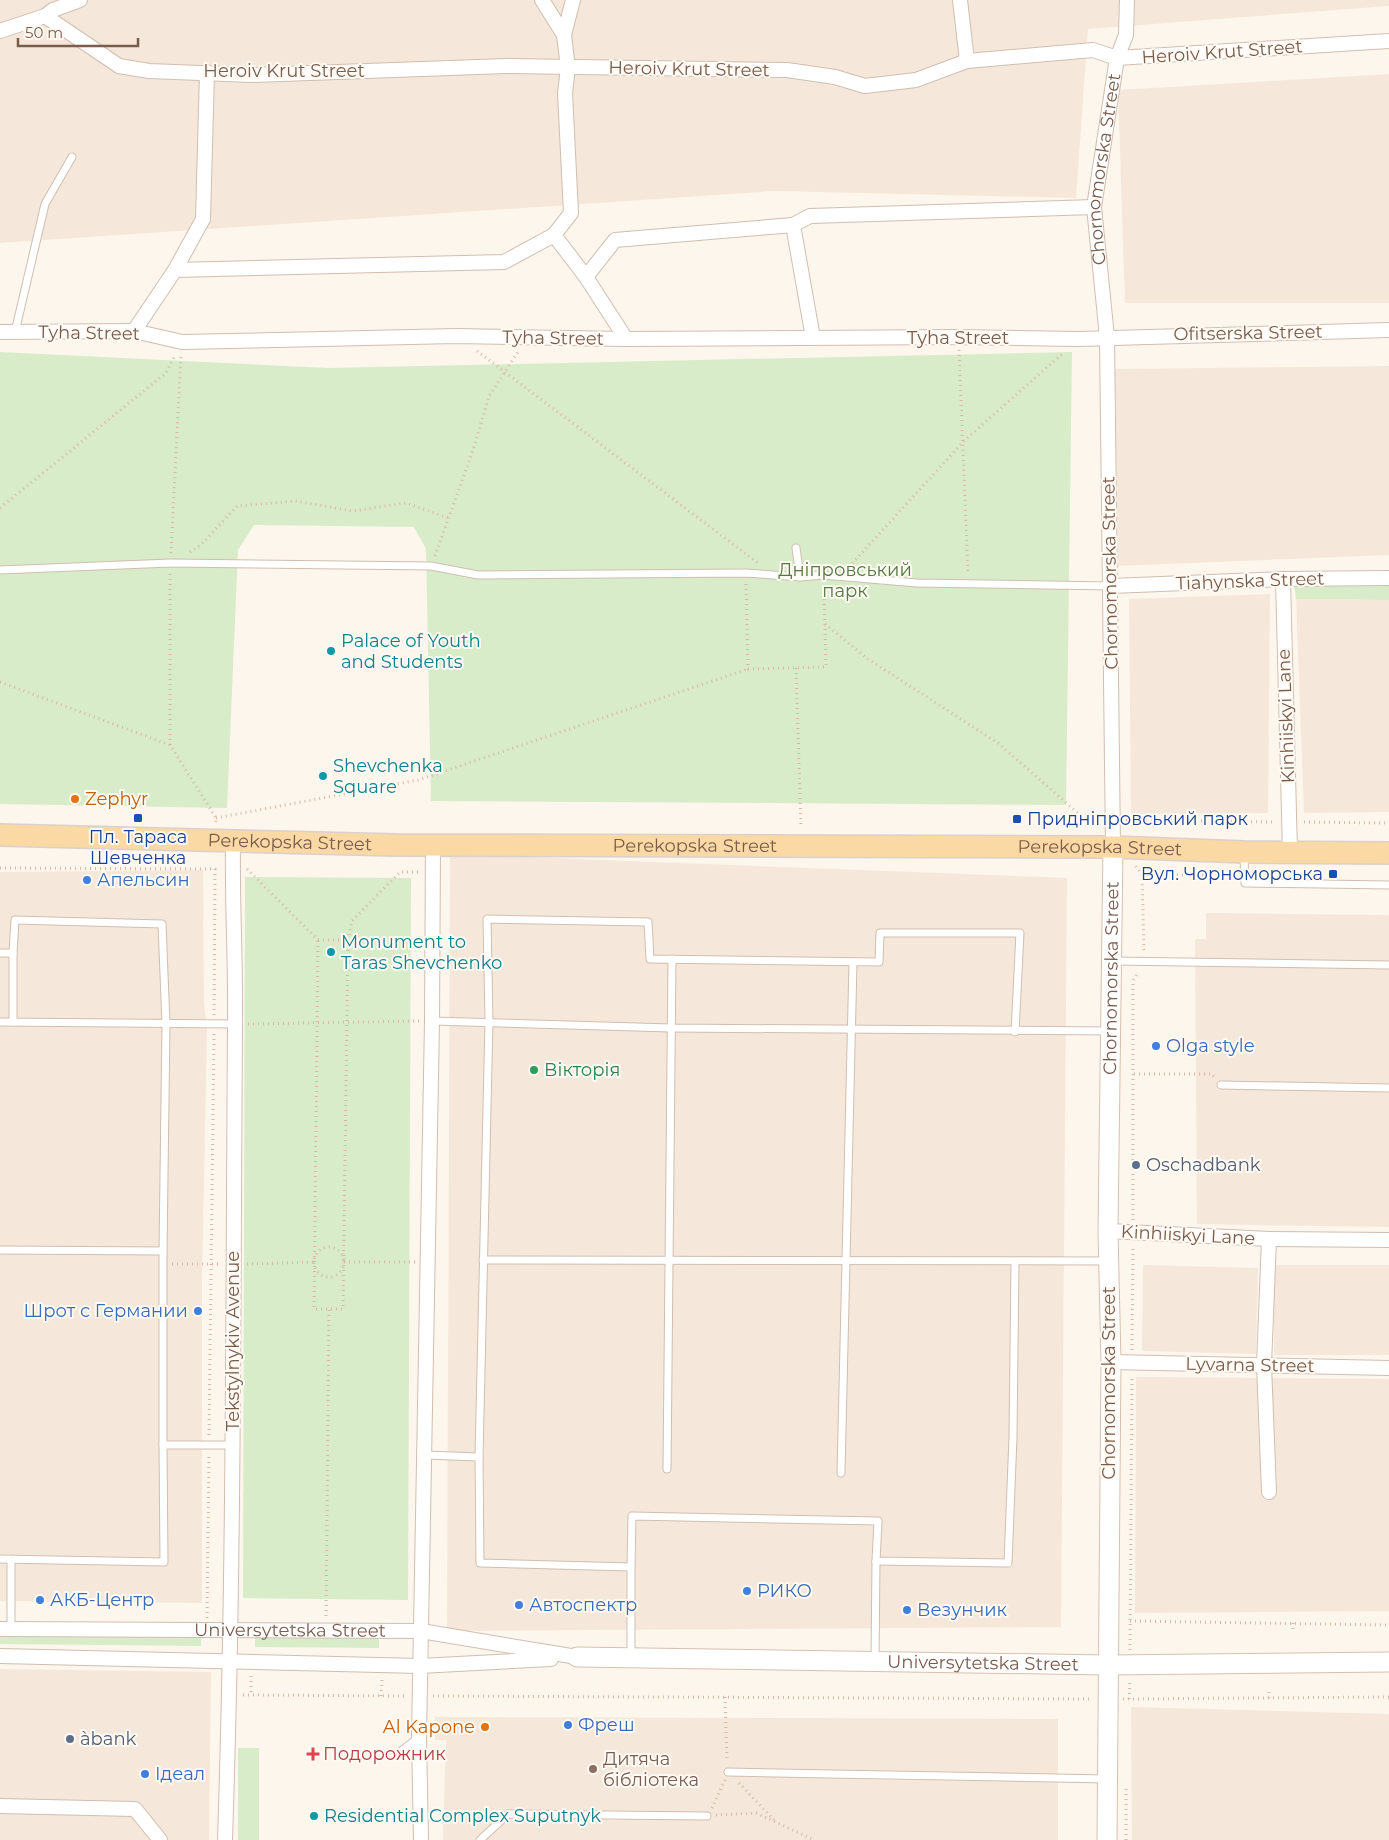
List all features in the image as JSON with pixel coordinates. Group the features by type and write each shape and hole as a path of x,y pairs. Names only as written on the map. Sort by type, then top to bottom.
{"main road":[{"name":"Perekopska Street","path":"0,835 233,842 433,845 1113,846 1244,852 1389,853"}],"street":[{"path":"0,31 45,16 53,10 80,0"},
{"path":"542,0 564,34"},
{"path":"175,270 504,262 554,235 571,213 565,93 568,68 564,34 573,0"},
{"path":"960,0 967,61"},
{"name":"Chornomorska Street","path":"1107,1840 1111,1362 1108,1231 1113,846 1111,586 1106,337 1094,206 1117,58 1126,34 1127,0"},
{"name":"Heroiv Krut Street","path":"45,16 119,66 149,71 252,74 506,66 787,70 835,77 865,86 916,80 967,61 1094,50 1117,58 1389,41"},
{"path":"134,331 175,270 203,219 208,72"},
{"path":"586,276 614,240 792,225 810,216 1094,206"},
{"path":"792,225 813,338"},
{"path":"554,235 586,276 626,339"},
{"name":"Ofitserska Street","path":"1106,337 1389,330"},
{"name":"Tyha Street","path":"0,332 134,331 182,342 456,336 626,339 958,337 1078,339 1106,337"},
{"name":"Tiahynska Street","path":"1111,586 1283,579 1389,578"},
{"name":"Kinhiiskyi Lane","path":"1283,579 1290,853"},
{"name":"Tekstylnykiv Avenue","path":"225,1840 231,1661 233,1445 232,1264 236,1024 233,842"},
{"path":"421,1840 419,1738 432,1021 433,845"},
{"name":"Kinhiiskyi Lane","path":"1108,1231 1269,1239 1389,1240"},
{"name":"Kinhiiskyi Lane","path":"1269,1239 1264,1365 1269,1492"},
{"name":"Lyvarna Street","path":"1111,1362 1389,1368"},
{"name":"Universytetska Street","path":"6,1629 207,1628 421,1631 578,1657"},
{"name":"Universytetska Street","path":"0,1656 420,1666 578,1657 1108,1665 1389,1662"},
{"path":"0,1806 135,1809 160,1840"}],"lane":[{"path":"15,332 45,204 72,157"},
{"path":"796,548 800,577"},
{"path":"0,570 170,563 431,566 478,575 746,573 800,577 841,576 917,583 969,582 1111,586"},
{"path":"1244,852 1245,883 1389,885"},
{"path":"631,1567 480,1562 483,1260 489,1021 487,919 648,922 650,959 879,962 880,933 1020,933 1015,1032"},
{"path":"0,1559 164,1562 163,1251 166,1024 162,924 15,920 13,1022"},
{"path":"0,953 13,953"},
{"path":"667,1470 672,959"},
{"path":"842,1473 853,962"},
{"path":"1112,962 1389,965"},
{"path":"432,1021 489,1021 671,1028 1015,1032 1111,1031"},
{"path":"0,1022 236,1024"},
{"path":"1221,1085 1389,1088"},
{"path":"0,1250 163,1251"},
{"path":"483,1260 1108,1262"},
{"path":"876,1561 1008,1563 1013,1437 1015,1262"},
{"path":"163,1445 233,1445"},
{"path":"425,1455 480,1457"},
{"path":"631,1657 632,1516 878,1521 875,1661"},
{"path":"6,1629 11,1559"},
{"path":"401,1751 419,1738"},
{"path":"728,1772 1108,1779"},
{"path":"480,1840 508,1814 707,1816"}],"path":[{"path":"456,336 774,575"},
{"path":"958,337 969,582"},
{"path":"431,566 449,518 489,396 504,371 529,338"},
{"path":"841,576 964,441 1078,339"},
{"path":"0,508 166,373 182,342"},
{"path":"182,342 170,563 170,745 216,818 418,780 748,669 826,667 823,575"},
{"path":"170,563 201,545 237,506 295,501 353,511 406,503 449,518"},
{"path":"746,573 748,669"},
{"path":"825,624 868,659 998,743 1088,822"},
{"path":"796,668 801,846"},
{"path":"0,682 170,745"},
{"path":"1135,820 1389,823"},
{"path":"0,868 215,869 207,1628"},
{"path":"248,869 318,940 314,1309 344,1309 348,940 352,921 400,872"},
{"path":"1130,1621 1133,981 1144,962 1142,875"},
{"path":"318,940 348,940"},
{"path":"236,1024 432,1021"},
{"path":"1134,1074 1212,1074 1221,1085"},
{"path":"329,1247 340,1252 344,1262 340,1273 329,1277 318,1272 314,1262 318,1251 329,1247"},
{"path":"163,1264 314,1262"},
{"path":"344,1262 428,1262"},
{"path":"326,1616 329,1309"},
{"path":"1108,1620 1389,1625"},
{"path":"1293,1623 1293,1632"},
{"path":"1269,1689 1269,1698"},
{"path":"230,1695 1109,1699 1389,1697"},
{"path":"707,1816 717,1801 728,1772 725,1697"},
{"path":"728,1772 776,1822"},
{"path":"707,1816 756,1813 814,1840"}],"shaded area":[{"path":"0,0 1389,0 1389,6 1088,29 1076,198 775,191 0,243"},
{"path":"1389,74 1389,303 1125,303 1118,90"},
{"path":"1389,366 1389,555 1118,566 1115,369"},
{"path":"1270,594 1268,813 1131,814 1129,599"},
{"path":"1296,599 1389,600 1389,812 1304,813"},
{"path":"450,854 1067,878 1061,1627 447,1631"},
{"path":"203,870 204,1003 207,1027 202,1283 202,1603 0,1601 0,872"},
{"path":"1206,913 1389,915 1389,1227 1197,1224 1195,939 1206,939"},
{"path":"1143,1265 1258,1268 1256,1354 1142,1351"},
{"path":"1274,1265 1389,1265 1389,1355 1274,1355"},
{"path":"1136,1377 1389,1379 1389,1611 1135,1613"},
{"path":"0,1669 211,1672 209,1840 0,1840"},
{"path":"1131,1707 1389,1714 1389,1840 1132,1840"},
{"path":"435,1717 1058,1719 1058,1840 443,1840 446,1740 435,1740"}],"green space":[{"name":"Дніпровський парк","path":"0,352 328,368 1072,352 1066,805 431,801 426,549 414,527 254,525 238,550 227,808 0,804"},
{"path":"1294,584 1389,584 1389,600 1296,599"},
{"path":"245,877 411,878 408,1600 243,1598"},
{"path":"0,1634 201,1636 201,1646 0,1644"},
{"path":"255,1636 379,1637 379,1648 255,1647"},
{"path":"238,1748 259,1748 259,1840 238,1840"}],"place":[{"name":"Palace of Youth and Students","path":"331,651"},
{"name":"Shevchenka Square","path":"323,776"},
{"name":"Zephyr","path":"75,799"},
{"name":"Пл. Тараса Шевченка","path":"138,818"},
{"name":"Придніпровський парк","path":"1017,819"},
{"name":"Вул. Чорноморська","path":"1333,874"},
{"name":"Апельсин","path":"87,880"},
{"name":"Monument to Taras Shevchenko","path":"331,952"},
{"name":"Olga style","path":"1156,1046"},
{"name":"Вікторія","path":"534,1070"},
{"name":"Oschadbank","path":"1136,1165"},
{"name":"Шрот с Германии","path":"198,1311"},
{"name":"РИКО","path":"747,1591"},
{"name":"АКБ-Центр","path":"40,1600"},
{"name":"Автоспектр","path":"519,1605"},
{"name":"Везунчик","path":"907,1610"},
{"name":"Фреш","path":"568,1725"},
{"name":"Al Kapone","path":"485,1727"},
{"name":"àbank","path":"70,1739"},
{"name":"Подорожник","path":"313,1754"},
{"name":"Дитяча бібліотека","path":"593,1769"},
{"name":"Ідеал","path":"145,1774"},
{"name":"Residential Complex Suputnyk","path":"314,1816"}]}
